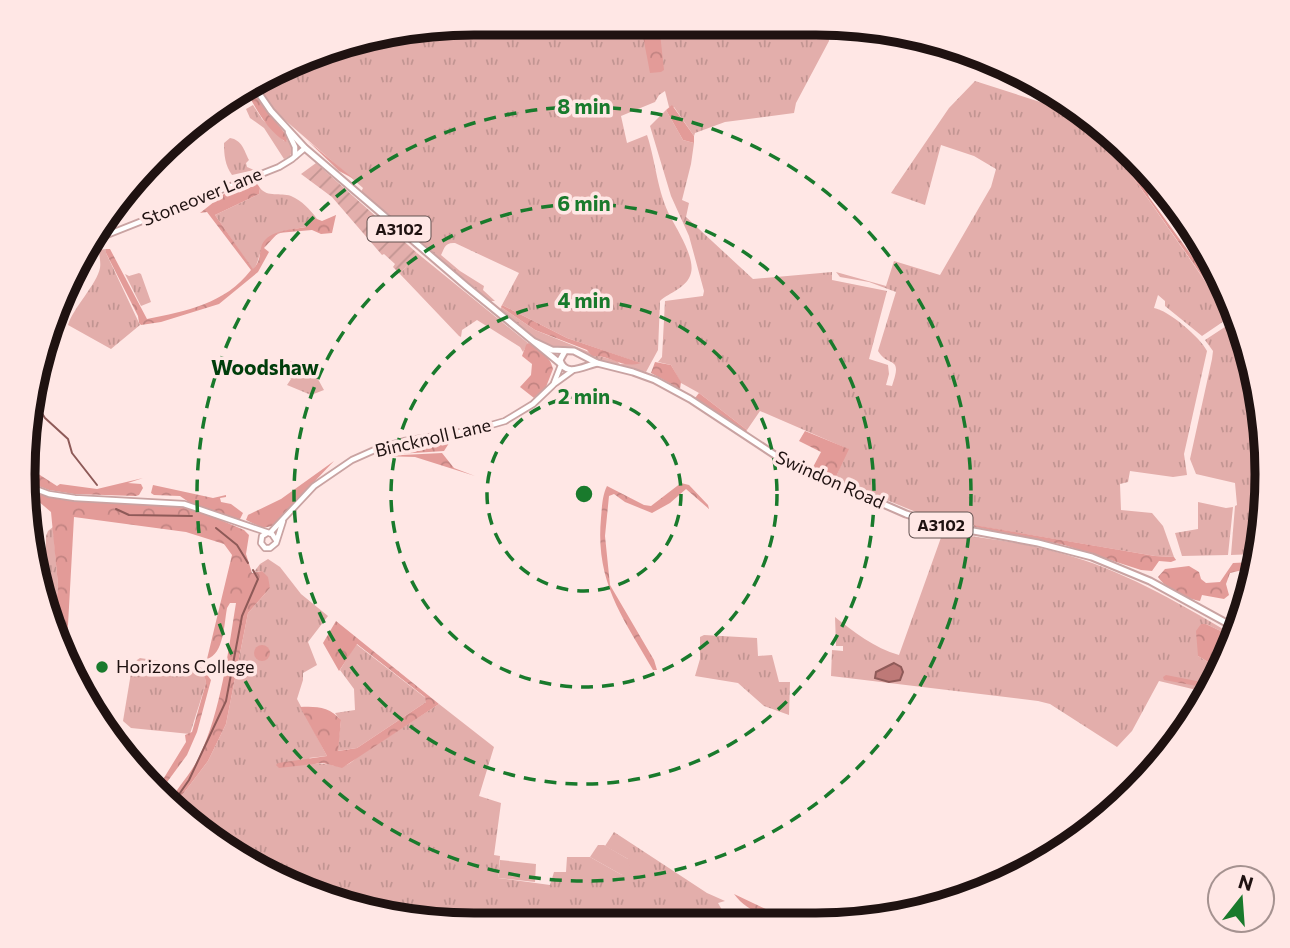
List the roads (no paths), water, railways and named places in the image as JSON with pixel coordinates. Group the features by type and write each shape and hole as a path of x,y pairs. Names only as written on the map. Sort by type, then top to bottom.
{"main road":[{"name":"A3102","path":"258,92 305,148 561,365"},
{"name":"A3102","path":"535,342 552,350 565,351"},
{"path":"572,350 579,354 580,362 575,369 566,370 561,365 561,356 565,351 572,350"},
{"name":"Swindon Road","path":"579,354 597,363 655,380 684,395 784,461 906,514 941,525 1038,543 1092,557 1150,581 1229,624"},
{"name":"Swindon Road","path":"575,369 597,363"}],"street":[{"path":"286,128 295,146 295,157"},
{"name":"Stoneover Lane","path":"106,235 279,167 305,148"},
{"name":"Bincknoll Lane","path":"554,384 561,365"},
{"name":"Bincknoll Lane","path":"268,533 314,486 352,460 404,441 474,430 505,421 529,407 575,369"},
{"path":"36,489 75,498 176,502 268,533 276,540 274,547 268,549 262,546 248,527"},
{"name":"Bincknoll Lane","path":"276,540 283,520"},
{"path":"260,540 268,533"}],"waterway":[{"path":"40,410 68,439 72,453 97,485"},
{"path":"116,509 129,515 192,516"},
{"path":"216,528 237,545 248,563"},
{"path":"177,797 189,780 226,701 242,616 258,579 253,570"}],"place":[{"name":"Horizons College","path":"102,667"}],"district":[{"name":"Woodshaw","path":"265,368"}]}
